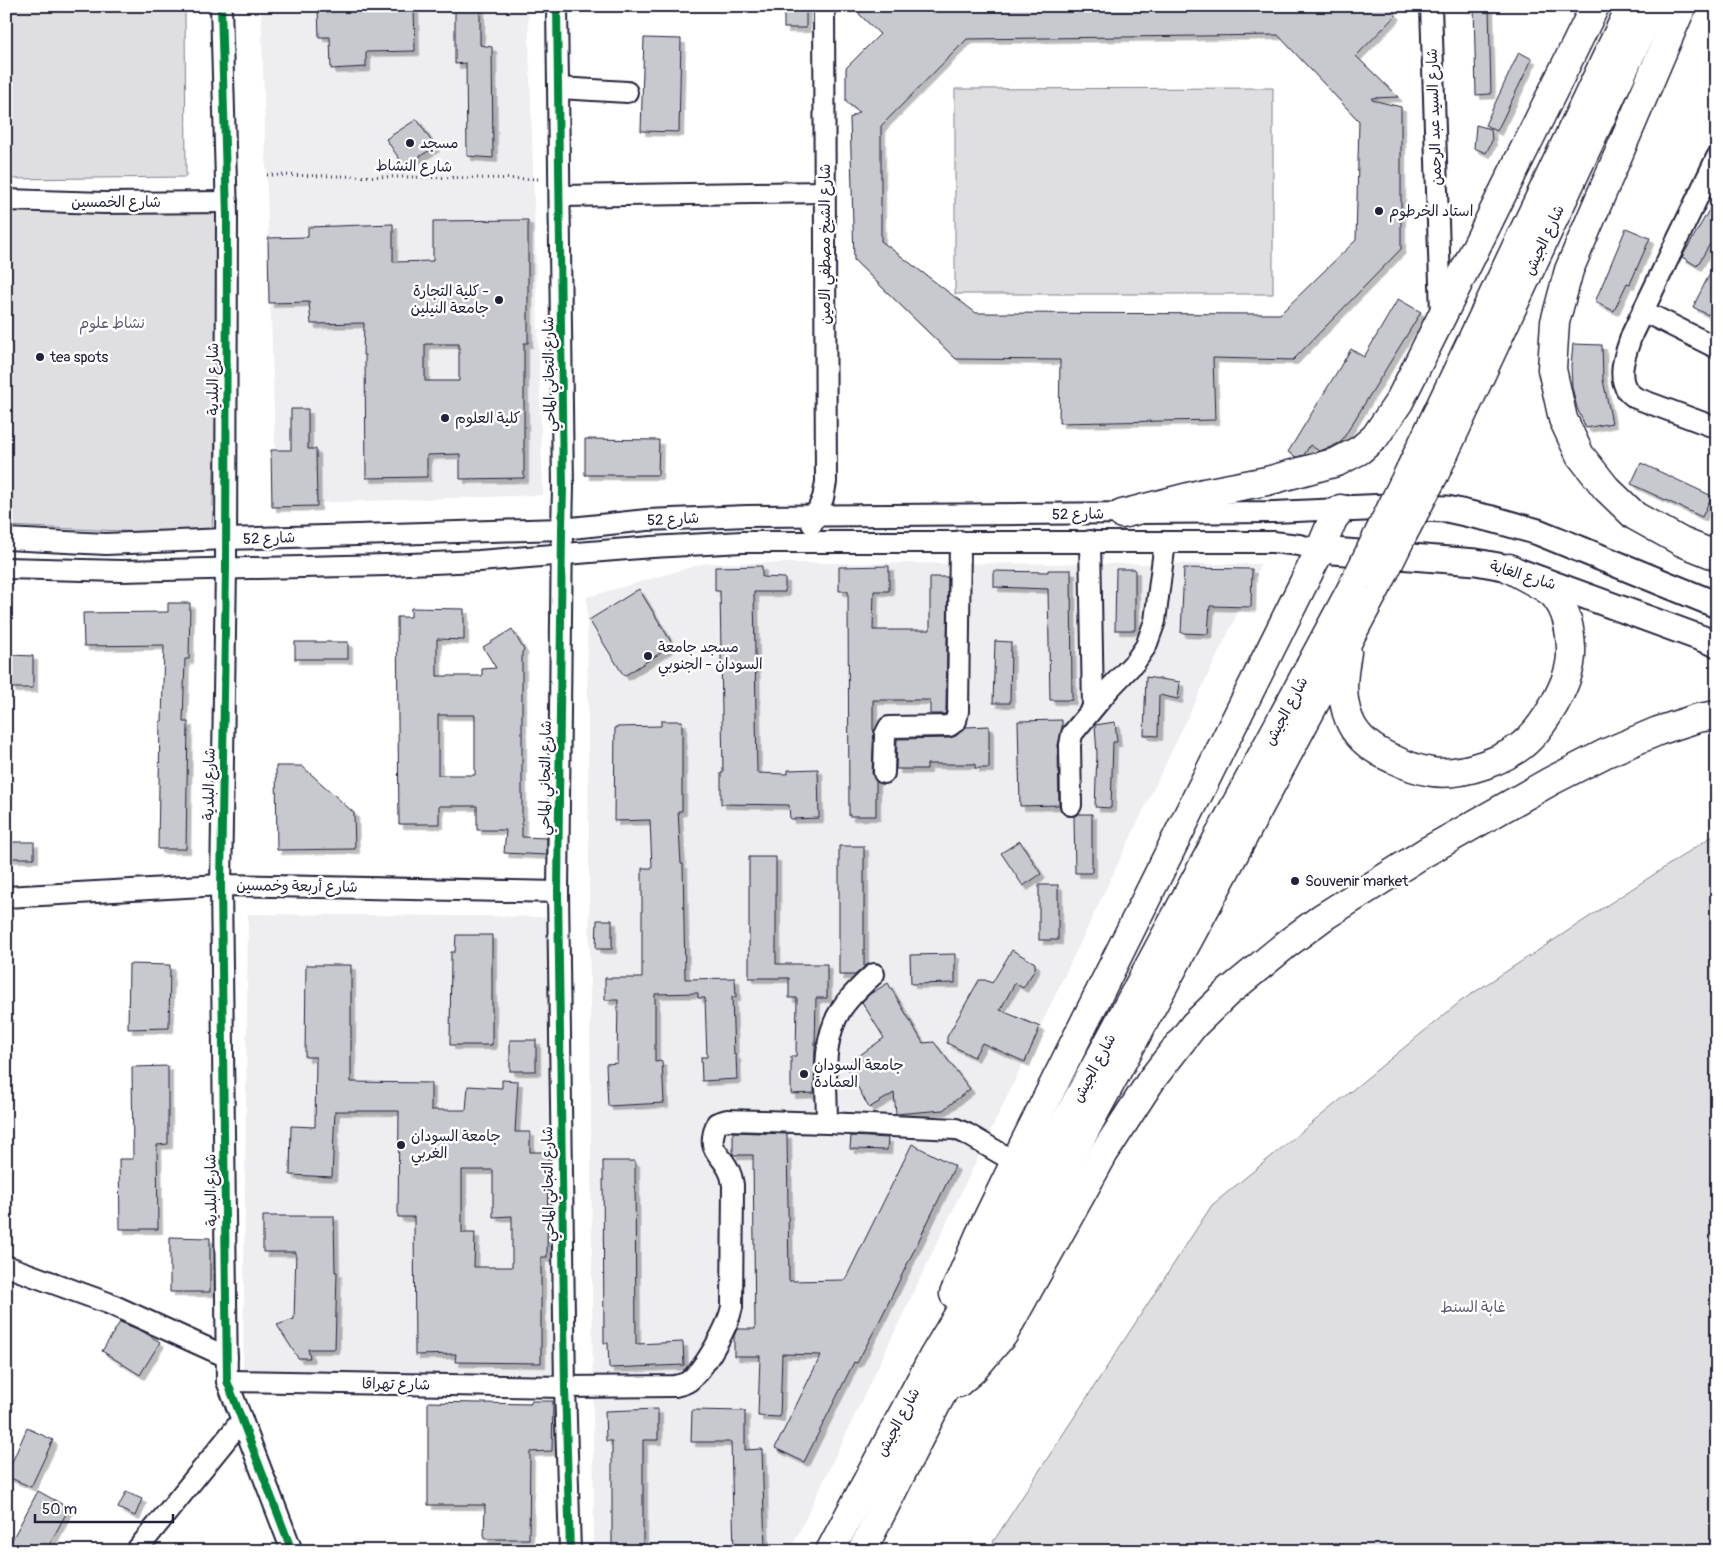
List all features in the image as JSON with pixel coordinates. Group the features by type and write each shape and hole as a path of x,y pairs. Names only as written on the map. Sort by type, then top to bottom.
{"highway":[{"path":"1122,514 1204,493 1268,481 1337,462 1360,450 1375,437 1399,402 1442,318 1595,6"},
{"name":"شارع الجيش","path":"1423,471 1631,6"},
{"name":"شارع الجيش","path":"1423,471 1653,6"},
{"path":"1682,6 1569,270 1555,322 1552,369 1563,419 1580,454 1606,488 1635,516 1682,542 1717,556"},
{"path":"1368,581 1403,534 1423,471"},
{"path":"932,1357 953,1295 980,1234 1334,519 1341,509"},
{"path":"1350,638 1343,675 1344,699 1349,721 1364,740 1380,754 1405,765 1432,772 1458,772 1482,766 1529,740 1546,718 1564,686 1572,662 1566,614 1554,594 1509,568"},
{"name":"شارع الجيش","path":"862,1551 937,1403 1350,638 1368,581"},
{"name":"شارع الجيش","path":"830,1551 932,1357 996,1252 1368,581"},
{"path":"937,1403 973,1370 1003,1335 1057,1234 1126,1118 1152,1079 1194,1026 1227,992 1322,917 1424,853 1551,781 1606,753 1658,731 1698,718 1717,715"}],"main road":[{"path":"1341,509 1388,507 1447,509 1492,519 1538,532 1717,604"},
{"name":"شارع الغابة","path":"1320,550 1476,562 1509,568 1717,644"}],"street":[{"name":"شارع البلدية","path":"221,6 227,202 226,568 221,885 227,1380 292,1551"},
{"name":"شارع التجاني الماحي","path":"557,6 564,488 558,892 565,1387 570,1551"},
{"name":"شارع الشيخ مصطفي الامين","path":"801,543 817,515 826,482 824,6"},
{"name":"شارع السيد عبد الرحمن","path":"1431,6 1442,318"},
{"path":"559,88 627,92"},
{"path":"1716,425 1636,398 1626,390 1623,378 1624,359 1632,334 1717,158"},
{"path":"560,188 825,192"},
{"name":"شارع الخمسين","path":"6,200 104,203 227,202"},
{"path":"1643,311 1717,348"},
{"name":"شارع 52","path":"6,540 106,544 562,529 647,520 748,516 1122,514 1341,509"},
{"path":"884,773 885,735 889,727 949,726 956,720 958,711 960,541"},
{"path":"1090,541 1094,707"},
{"name":"شارع 52","path":"6,568 121,571 387,565 742,542 1274,542 1320,550"},
{"path":"1071,805 1070,745 1072,734 1135,662 1146,646 1155,620 1165,542"},
{"name":"شارع أربعة وخمسين","path":"6,897 221,885 558,892"},
{"path":"874,974 850,997 833,1025 828,1042 827,1122 956,1129 1015,1162"},
{"name":"شارع تهراقا","path":"227,1380 565,1387 675,1386 687,1382 695,1375 729,1320 732,1307 733,1185 730,1172 717,1155 713,1145 712,1134 716,1123 727,1120 827,1122"},
{"path":"6,1266 108,1304 227,1357"},
{"path":"136,1551 242,1420"}],"shaded area":[{"path":"261,6 528,6 543,495 277,504"},
{"name":"جامعة السودان العمادة","path":"706,563 1261,564 790,1551 594,1551 587,597"},
{"name":"جامعة السودان الغربي","path":"248,914 558,917 553,1375 243,1373"}],"green space":[{"path":"6,6 185,6 186,177 6,179"},
{"path":"1273,88 1273,294 955,294 955,89"},
{"name":"نشاط علوم","path":"6,203 222,211 212,535 6,526"},
{"name":"غابة السنط","path":"1717,833 1717,1551 1002,1551 993,1542 1212,1205 1461,1001"}],"building":[{"path":"330,6 414,6 415,51 366,52 366,67 331,69 330,37 319,37 318,8 330,8"},
{"path":"455,6 480,6 480,45 492,47 493,158 467,156 466,63 455,64"},
{"path":"784,6 806,6 806,28 784,28"},
{"name":"استاد الخرطوم","path":"867,6 1388,6 1396,15 1356,56 1398,97 1372,98 1372,100 1401,107 1401,249 1293,360 1213,358 1215,420 1059,423 1060,360 956,359 854,260 850,118 859,112 846,102 846,68 880,34 859,14","holes":["1278,35 1359,121 1356,240 1280,314 976,313 881,241 881,126 967,39"]},
{"path":"1474,6 1489,6 1491,94 1476,95"},
{"path":"644,38 681,39 679,132 641,131"},
{"path":"1519,52 1532,59 1497,131 1485,125"},
{"name":"مسجد","path":"417,119 435,147 404,166 386,139"},
{"path":"1476,125 1491,129 1492,141 1486,153 1474,148"},
{"path":"1717,196 1717,232 1697,266 1682,257"},
{"path":"528,220 528,343 524,343 524,478 460,479 460,454 427,455 427,477 366,478 364,323 311,324 309,302 269,303 268,238 308,237 308,227 393,224 393,262 433,261 433,221","holes":["425,344 459,344 459,381 425,381"]},
{"path":"1626,228 1650,238 1630,284 1627,283 1614,311 1595,302"},
{"path":"1717,259 1717,298 1708,315 1693,307"},
{"path":"1398,299 1421,312 1341,442 1319,451 1310,445 1304,455 1296,457 1288,452 1351,349 1364,357"},
{"path":"1573,344 1602,345 1603,380 1612,423 1586,428 1577,408 1572,387"},
{"path":"291,409 308,409 308,449 316,449 317,506 272,507 271,450 291,450"},
{"path":"585,439 659,440 658,475 585,475"},
{"path":"1641,463 1712,496 1702,517 1631,484"},
{"path":"762,566 762,577 785,578 785,592 754,592 757,773 788,774 788,770 818,769 819,818 790,819 789,805 721,804 721,773 723,773 720,591 715,591 715,567"},
{"path":"889,566 889,591 874,591 873,630 930,630 930,577 948,577 946,710 945,714 930,714 930,700 873,700 872,773 876,781 876,816 849,816 848,591 839,591 839,567"},
{"path":"1184,568 1252,569 1251,607 1210,606 1208,634 1181,633"},
{"path":"1116,569 1135,569 1135,630 1115,630"},
{"path":"1048,570 1071,570 1072,700 1050,700 1048,589 994,587 994,571 1048,572"},
{"path":"639,589 673,645 624,676 589,620"},
{"path":"168,603 190,603 189,659 185,659 183,722 188,722 186,849 158,849 160,721 162,721 164,645 84,646 83,613 168,612"},
{"path":"411,608 464,609 464,640 437,639 437,676 482,676 482,669 496,668 483,647 512,629 524,650 522,652 522,837 547,838 547,855 504,853 506,830 477,830 477,806 439,806 439,824 399,824 397,617 411,617","holes":["438,715 475,715 475,775 438,775"]},
{"path":"995,641 1011,642 1010,703 993,703"},
{"path":"295,642 348,642 348,659 295,659"},
{"path":"12,655 33,656 33,688 11,688"},
{"path":"1146,677 1180,682 1178,699 1159,695 1158,736 1144,735"},
{"path":"1062,720 1058,745 1059,805 1020,806 1018,721"},
{"path":"661,721 682,721 682,811 678,811 681,864 683,864 685,979 735,978 736,997 732,997 734,1055 736,1055 737,1079 702,1081 701,1057 707,1057 705,998 698,998 698,993 655,994 655,1062 662,1061 664,1103 608,1106 606,1064 617,1063 618,1000 605,1000 605,978 642,978 642,868 652,868 650,820 614,821 615,727 661,726"},
{"path":"1115,722 1117,742 1113,742 1111,808 1095,807 1097,754 1095,725"},
{"path":"989,726 989,768 975,768 975,764 927,764 927,769 896,769 897,739 949,738 956,736 966,727"},
{"path":"276,766 302,766 354,813 355,849 277,850"},
{"path":"1078,814 1092,814 1092,873 1075,873 1074,816"},
{"path":"1020,841 1041,874 1023,886 1001,853"},
{"path":"6,842 34,842 34,858 6,858"},
{"path":"839,846 864,846 864,967 855,975 839,975"},
{"path":"749,857 776,857 776,964 827,964 827,998 816,998 814,1093 791,1094 791,1056 796,1056 797,998 789,998 789,978 749,978"},
{"path":"1039,885 1058,885 1058,940 1039,940"},
{"path":"597,920 612,920 612,949 596,949"},
{"path":"456,935 492,935 492,1045 450,1045 451,952 455,952"},
{"path":"1012,950 1035,963 1035,969 1023,988 1015,983 1000,1010 1040,1027 1025,1062 982,1043 974,1057 947,1043 947,1037 979,980 992,983"},
{"path":"955,954 955,983 911,984 910,955"},
{"path":"129,964 170,965 169,1028 128,1029"},
{"path":"306,965 351,965 351,1082 431,1083 431,1110 466,1110 468,1086 502,1088 502,1080 518,1081 515,1132 530,1132 530,1152 548,1152 547,1257 541,1257 541,1363 455,1362 456,1354 415,1355 414,1217 398,1217 399,1111 335,1111 332,1177 290,1175 291,1126 315,1127 316,1057 305,1057","holes":["462,1170 493,1170 493,1217 512,1216 512,1267 474,1267 475,1233 462,1233"]},
{"path":"888,983 923,1043 934,1042 970,1089 943,1110 896,1114 894,1093 869,1108 846,1065 884,1038 862,1002 870,994"},
{"path":"510,1040 536,1040 536,1071 510,1071"},
{"path":"168,1066 168,1144 157,1145 158,1229 120,1229 119,1159 133,1159 132,1067"},
{"path":"733,1132 787,1134 789,1281 845,1280 912,1144 955,1166 881,1318 857,1363 854,1362 804,1462 775,1448 821,1355 782,1354 780,1417 758,1416 760,1356 734,1356 734,1336 737,1329 755,1329 753,1155 733,1155"},
{"path":"851,1136 888,1138 887,1150 850,1149"},
{"path":"603,1161 635,1161 636,1344 683,1342 684,1365 609,1368 608,1343 604,1343"},
{"path":"263,1216 334,1216 335,1272 337,1272 335,1349 308,1349 310,1358 298,1358 277,1325 294,1319 296,1252 263,1252"},
{"path":"170,1237 210,1238 210,1292 170,1292"},
{"path":"120,1322 142,1331 160,1342 140,1375 102,1351"},
{"path":"531,1401 553,1401 552,1451 530,1452 529,1539 484,1539 485,1505 428,1505 428,1402 531,1404"},
{"path":"658,1409 658,1440 643,1440 643,1546 612,1546 612,1441 606,1441 605,1411"},
{"path":"692,1410 745,1411 745,1450 762,1449 765,1551 734,1551 731,1442 691,1442"},
{"path":"27,1428 53,1440 31,1487 6,1476"},
{"path":"38,1491 69,1508 46,1551 6,1551"},
{"path":"126,1492 142,1499 135,1516 118,1508"}],"cycle path":[{"path":"221,6 227,216 226,568 221,885 227,1381 292,1551"},
{"path":"557,6 563,488 558,892 565,1387 570,1551"}],"place":[{"name":"مسجد","path":"410,143"},
{"name":"استاد الخرطوم","path":"1379,211"},
{"name":"كلية التجارة - جامعة النيلين","path":"499,300"},
{"name":"tea spots","path":"40,357"},
{"name":"كلية العلوم","path":"445,418"},
{"name":"مسجد جامعة السودان - الجنوبي","path":"648,656"},
{"name":"Souvenir market","path":"1295,881"},
{"name":"جامعة السودان العمادة","path":"804,1074"},
{"name":"جامعة السودان الغربي","path":"401,1145"}]}
